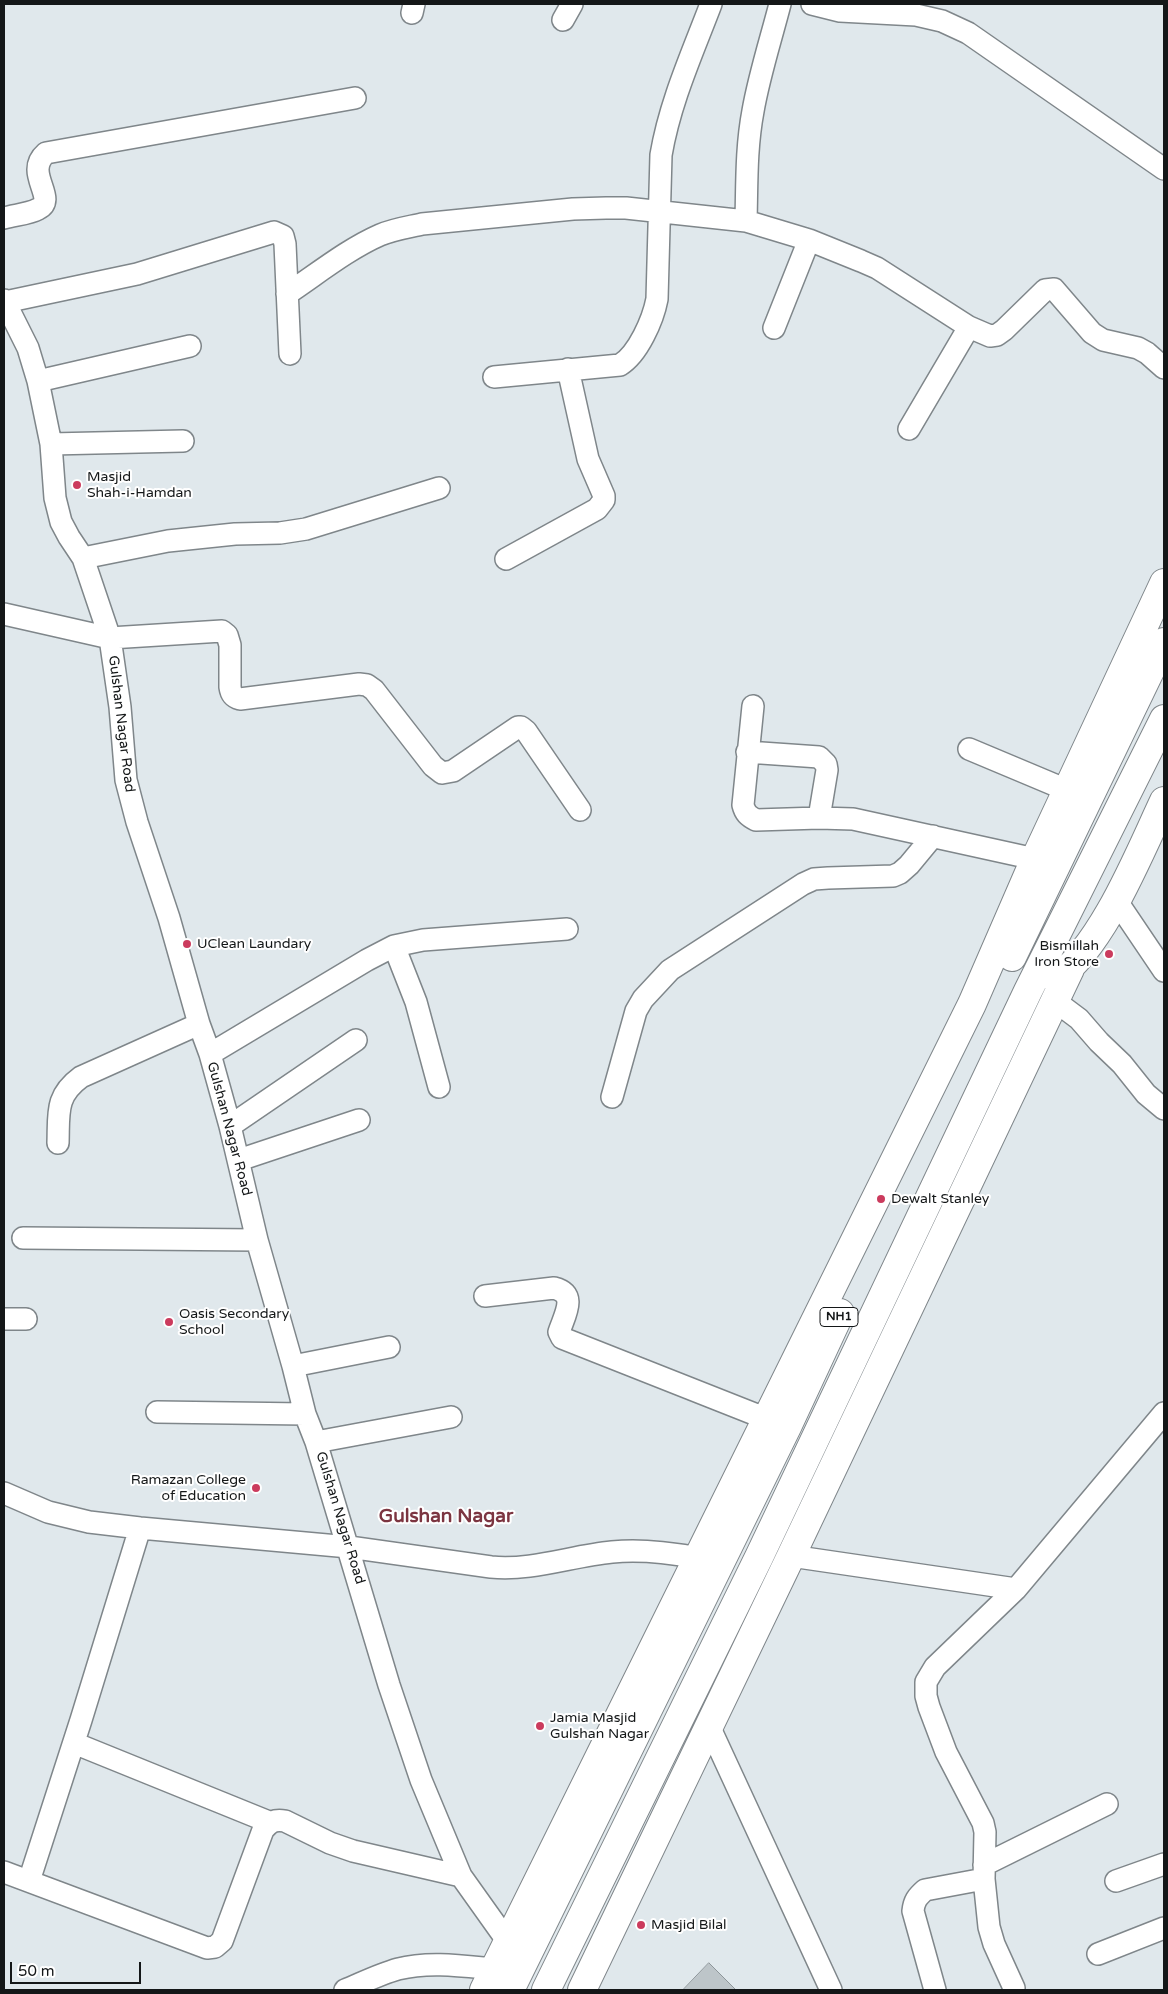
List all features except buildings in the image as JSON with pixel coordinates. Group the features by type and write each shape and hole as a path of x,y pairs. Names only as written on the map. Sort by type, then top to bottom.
{"highway":[{"path":"489,1980 710,1560 768,1420 972,1004 1035,859 1078,795 1164,583"},
{"name":"NH1","path":"510,1990 710,1560 787,1428 1078,795 1164,642"},
{"name":"NH1","path":"546,1990 759,1557 1028,991 1164,719"},
{"path":"582,1990 791,1556 1054,1001 1070,969 1095,935 1116,900 1164,801"},
{"path":"1028,991 1048,985 1070,969"}],"street":[{"path":"494,377 620,364 626,361 652,319 657,299 661,155 671,108 711,4"},
{"path":"746,221 747,160 752,116 780,4"},
{"path":"812,4 840,10 920,9 983,43 1164,169"},
{"path":"4,218 39,209 44,204 46,197 37,172 37,164 46,153 355,98"},
{"path":"287,294 367,242 382,234 415,225 583,208 626,208 746,221 809,240 877,268 970,327 990,336 997,335 1004,330 1045,290 1054,289 1092,333 1102,340 1138,348 1147,353 1164,368"},
{"path":"4,301 137,274 274,232 283,236 285,244 290,354"},
{"path":"774,328 809,240"},
{"name":"Gulshan Nagar Road","path":"4,301 28,348 38,381 51,444 55,498 61,522 68,537 83,558 110,638 120,708 126,780 137,822 169,918 199,1024 210,1054 239,1160 257,1240 305,1414 316,1442 406,1738 461,1876 508,1942"},
{"path":"909,429 970,327"},
{"path":"38,381 190,346"},
{"path":"506,559 597,509 604,500 588,459 568,369"},
{"path":"51,444 183,441"},
{"path":"83,558 168,542 235,534 280,533 306,529 439,488"},
{"path":"4,614 110,638 222,631 227,634 230,644 230,692 240,699 359,684 367,685 374,690 433,766 442,773 453,771 518,727 521,727 526,731 580,810"},
{"path":"753,706 743,805 745,812 750,817 756,820 853,819 1035,859"},
{"path":"969,749 1078,795"},
{"path":"747,752 819,757 823,760 827,770 819,818"},
{"path":"612,1097 636,1011 643,999 670,970 808,881 828,878 885,877 900,873 933,836"},
{"path":"1116,900 1164,971"},
{"path":"210,1054 367,960 394,946 422,940 567,929"},
{"path":"394,946 413,994 439,1087"},
{"path":"1054,1001 1079,1019 1122,1064 1146,1094 1164,1109"},
{"path":"58,1143 59,1104 73,1083 81,1077 199,1024"},
{"path":"230,1126 356,1040"},
{"path":"239,1160 360,1120"},
{"path":"23,1238 257,1240"},
{"path":"485,1296 554,1288 560,1289 566,1292 568,1297 568,1305 559,1332 562,1338 768,1420"},
{"path":"4,1320 26,1319"},
{"path":"293,1366 389,1347"},
{"path":"157,1412 305,1414"},
{"path":"1014,1988 994,1944 989,1926 984,1872 983,1823 946,1752 926,1696 926,1682 935,1667 1016,1589 1164,1413"},
{"path":"316,1442 451,1417"},
{"path":"4,1493 48,1512 68,1518 140,1528 349,1548 512,1569 631,1551 655,1551 710,1560"},
{"path":"29,1881 74,1743 140,1528"},
{"path":"791,1556 1016,1589"},
{"path":"709,1726 831,1990"},
{"path":"74,1743 269,1822 285,1821 330,1843 352,1851 461,1876"},
{"path":"935,1990 913,1912 914,1903 918,1896 925,1890 984,1872 1107,1804"},
{"path":"4,1872 207,1948 215,1947 222,1941 226,1933 263,1830 269,1822"},
{"path":"1116,1881 1164,1864"},
{"path":"583,1914 612,1927"},
{"path":"1098,1954 1164,1928"},
{"path":"345,1990 400,1968 444,1966 489,1980"}],"place":[{"name":"Masjid Shah-i-Hamdan","path":"77,485"},
{"name":"UClean Laundary","path":"187,944"},
{"name":"Bismillah Iron Store","path":"1109,954"},
{"name":"Dewalt Stanley","path":"881,1199"},
{"name":"Oasis Secondary School","path":"169,1322"},
{"name":"Ramazan College of Education","path":"256,1488"},
{"name":"Jamia Masjid Gulshan Nagar","path":"540,1726"},
{"name":"Masjid Bilal","path":"641,1925"}],"district":[{"name":"Gulshan Nagar","path":"446,1517"}]}
